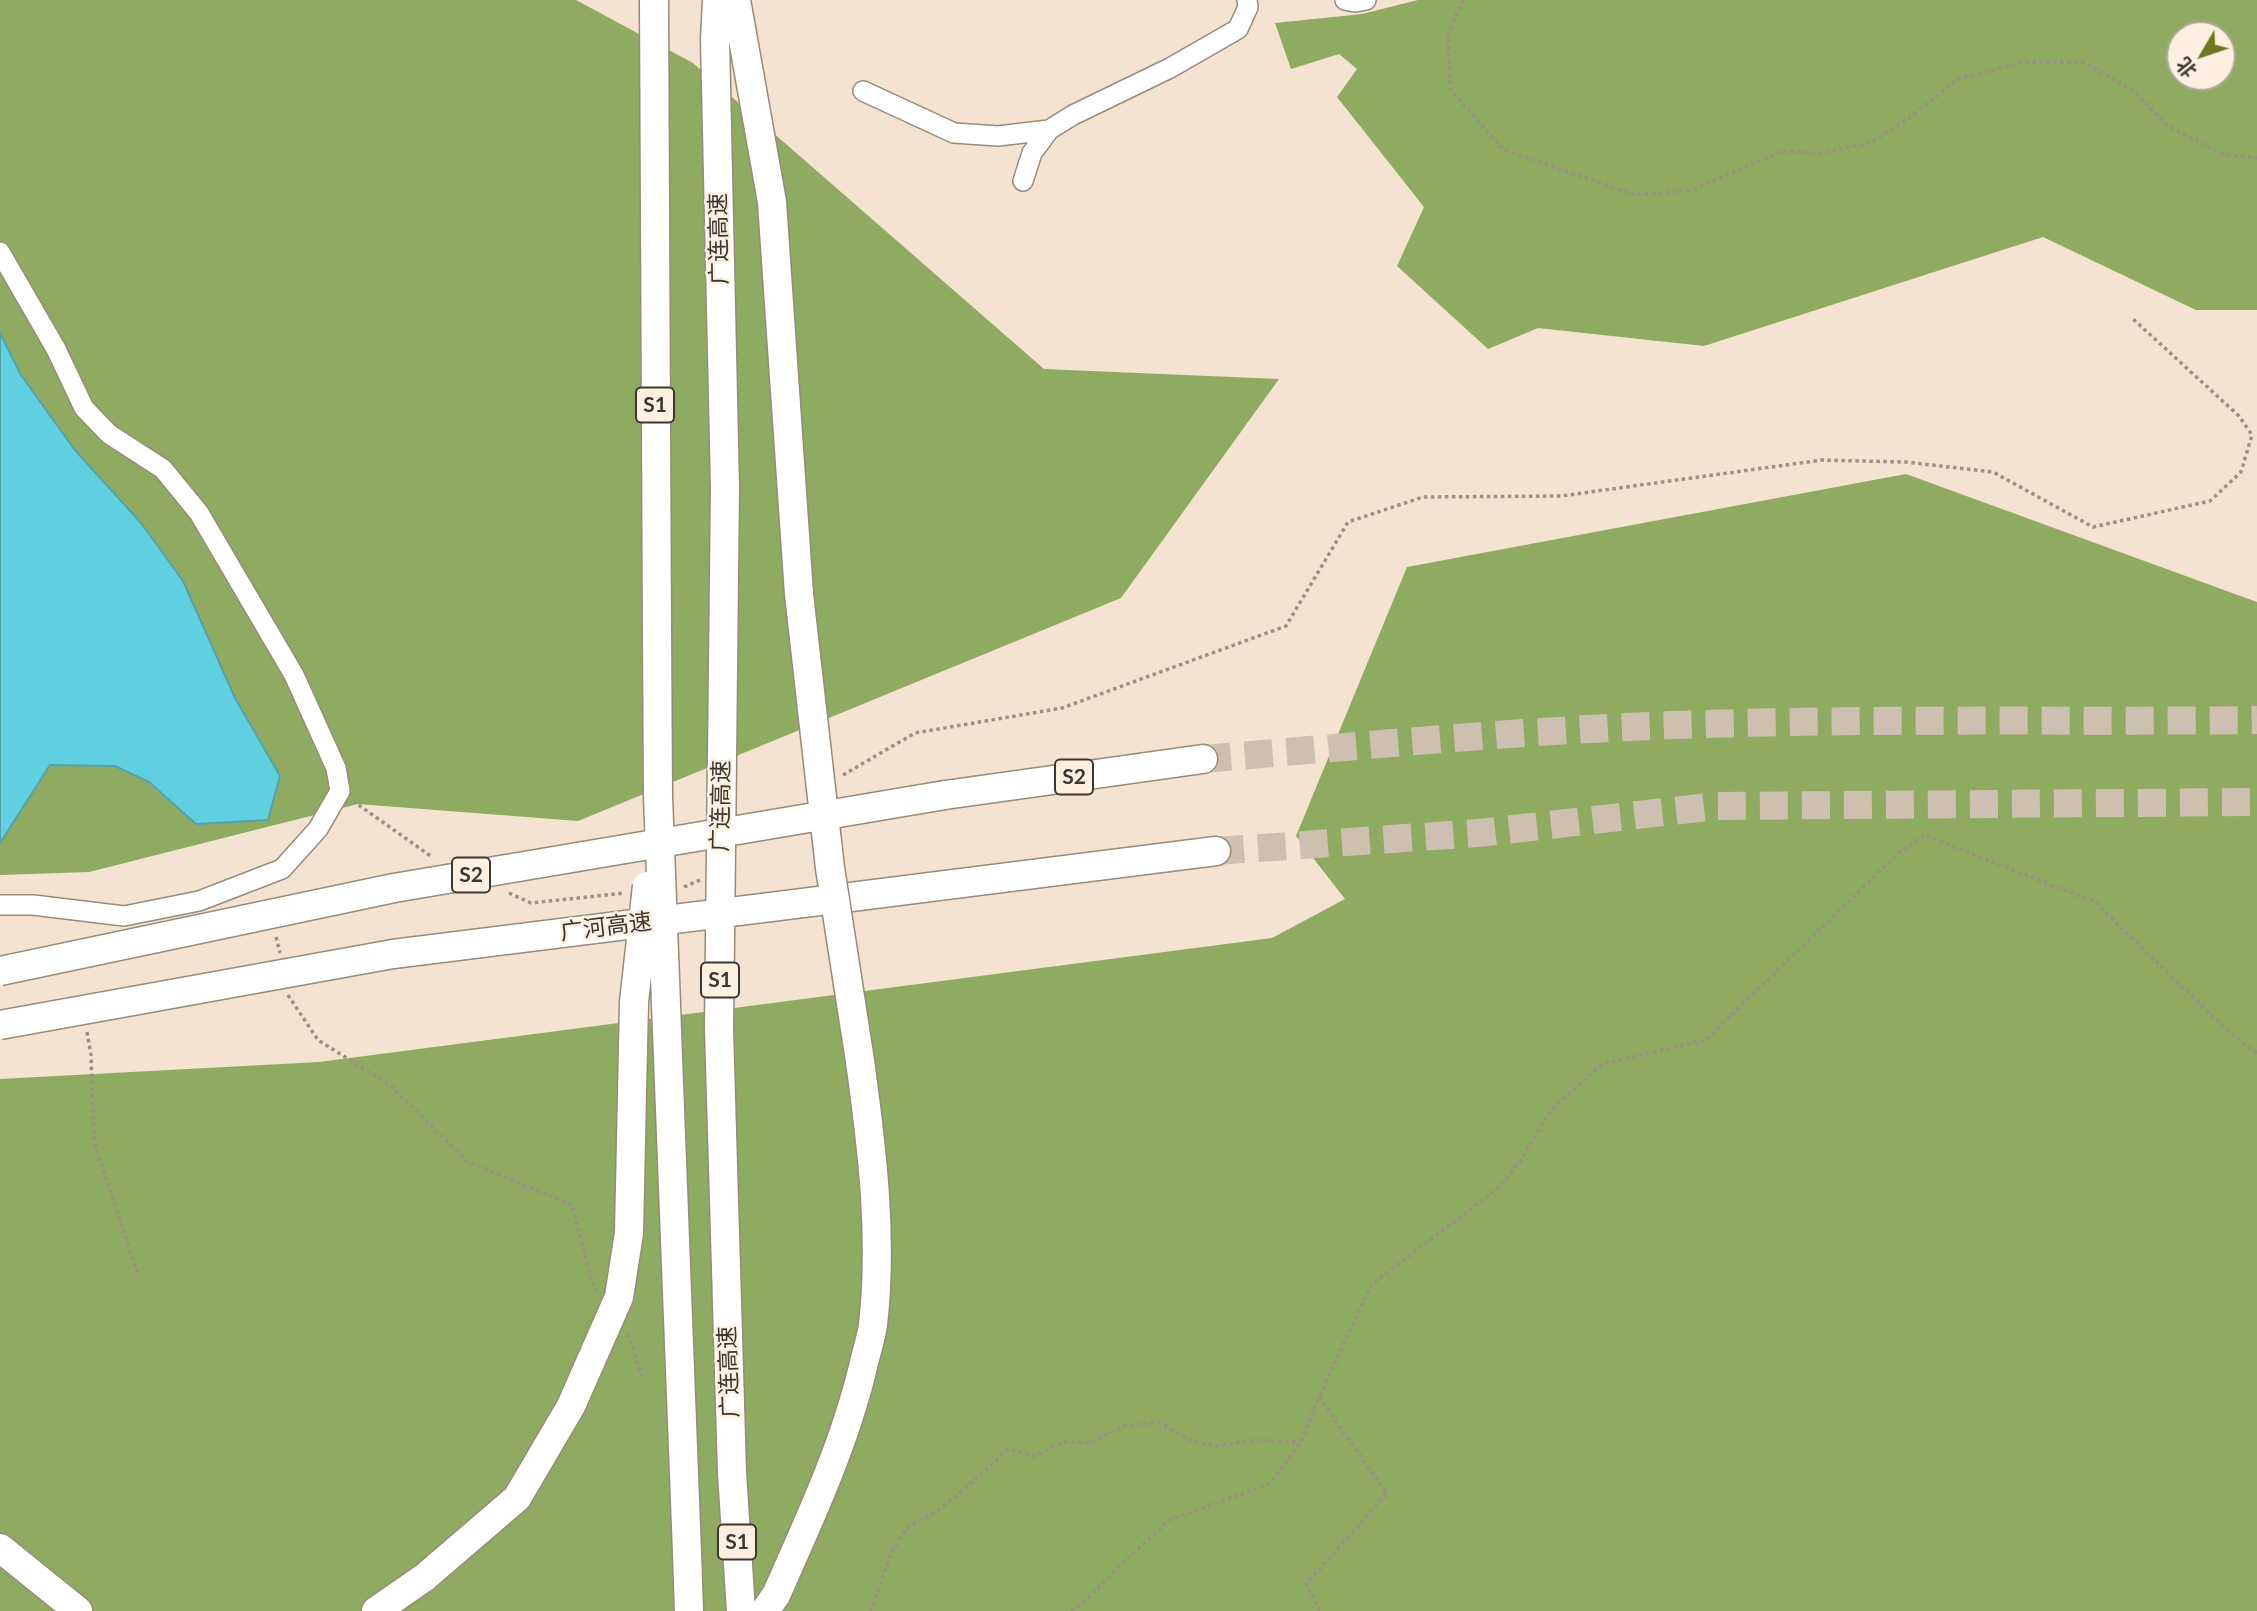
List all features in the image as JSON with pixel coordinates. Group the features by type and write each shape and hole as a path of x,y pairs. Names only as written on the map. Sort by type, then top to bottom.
{"highway":[{"name":"S1","path":"654,0 658,796 689,1611"},
{"name":"广连高速","path":"717,0 715,40 725,487 719,1029 733,1473 741,1611"},
{"path":"736,0 772,202 799,594 830,868 872,1149 878,1247 873,1327 856,1396 826,1483 776,1595 765,1611"},
{"name":"S2","path":"0,971 394,888 945,795 1203,759"},
{"path":"376,1611 425,1577 517,1498 571,1406 619,1297 629,1233 634,1002 658,796"},
{"name":"广河高速","path":"0,1025 393,954 1216,851"},
{"path":"0,1548 75,1607"}],"street":[{"path":"1023,181 1032,153 1049,130 1073,115 1170,68 1238,29 1248,7 1247,0"},
{"path":"1345,0 1366,0"},
{"path":"863,91 954,133 998,136 1049,130"},
{"path":"0,252 56,349 84,408 109,434 163,469 199,513 294,675 336,768 340,791 318,829 282,869 199,901 124,916 33,905 0,905"}],"path":[{"path":"1463,0 1448,33 1450,89 1504,150 1636,195 1692,190 1782,151 1822,153 1870,143 1906,120 1958,79 2023,62 2083,62 2135,92 2168,126 2222,154 2257,158"},
{"path":"2132,318 2239,416 2257,441"},
{"path":"836,780 915,733 1062,708 1286,626 1348,522 1423,497 1561,496 1822,460 1905,462 1993,472 2093,527 2210,501 2241,472 2252,435"},
{"path":"340,791 439,861"},
{"path":"1071,1611 1170,1520 1269,1484 1301,1442 1372,1284 1502,1185 1551,1110 1602,1064 1706,1040 1896,855 1924,835 2095,902 2229,1032 2257,1053"},
{"path":"682,887 704,877"},
{"path":"508,893 531,903 628,893"},
{"path":"276,937 281,961"},
{"path":"286,986 289,998 318,1040 391,1086 467,1161 572,1205 593,1285 601,1296"},
{"path":"86,1028 91,1055 94,1142 138,1274"},
{"path":"627,1329 642,1377"},
{"path":"1319,1397 1387,1494 1306,1584 1320,1611"},
{"path":"870,1611 880,1590 889,1557 910,1527 933,1514 965,1489 1008,1449 1034,1457 1064,1442 1089,1443 1124,1426 1158,1422 1192,1441 1217,1446 1255,1440 1301,1442"}],"green space":[{"path":"0,0 576,0 693,63 1044,369 1279,379 1121,598 578,821 358,804 89,872 0,875 0,843 50,765 114,766 148,782 196,824 280,776 141,523 74,449 21,375 0,333"},
{"path":"1418,0 2257,0 2257,310 2196,310 2043,237 1704,346 1538,328 1488,349 1397,266 1424,207 1337,97 1357,69 1339,54 1291,69 1275,23 1362,14"},
{"path":"1906,474 2257,602 2257,1611 0,1611 0,1079 319,1062 1272,938 1345,899 1296,836 1407,567"}],"water":[{"path":"0,333 21,375 74,449 141,523 183,581 235,698 280,776 268,820 196,824 149,782 115,766 50,765 0,843"}],"tunnel":[{"path":"1203,759 1497,735 1674,725 1893,721 2257,720"},
{"path":"1216,851 1478,833 1717,806 2257,802"}]}
